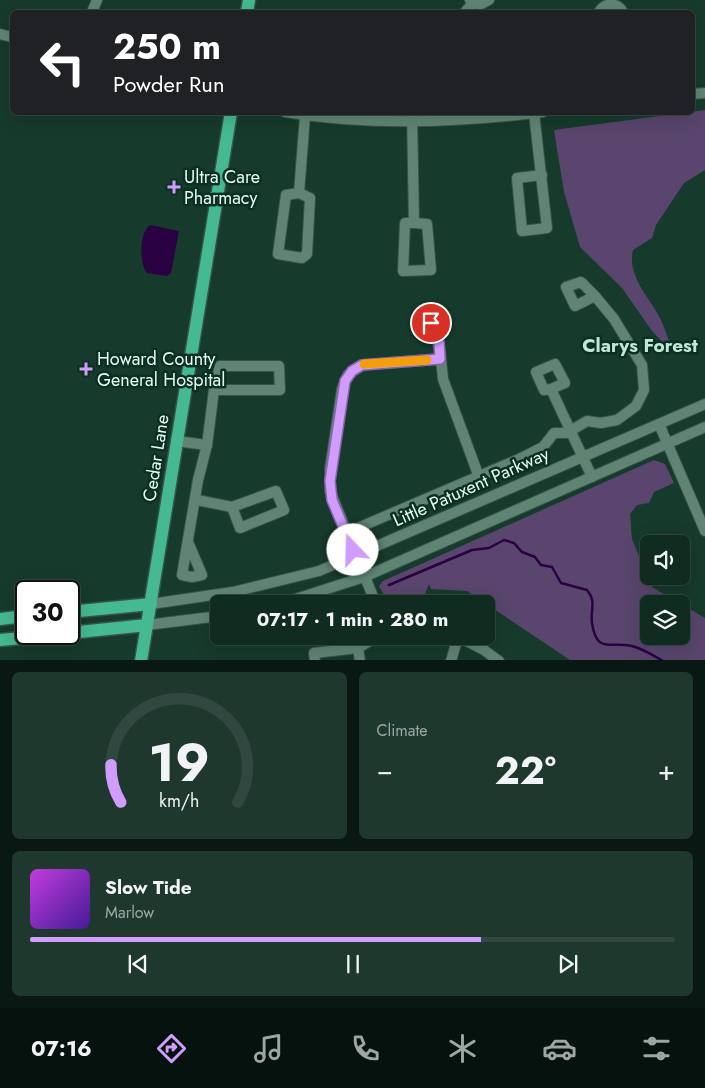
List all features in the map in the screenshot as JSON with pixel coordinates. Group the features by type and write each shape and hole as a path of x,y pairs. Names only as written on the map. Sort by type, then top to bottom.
{"main road":[{"name":"Cedar Lane","path":"141,660 230,115"},
{"name":"Little Patuxent Parkway","path":"80,611 150,604"},
{"path":"0,619 15,617"},
{"path":"80,632 147,625"},
{"path":"0,640 15,639"}],"street":[{"path":"471,1 483,4 489,0"},
{"path":"601,10 606,5 612,4 621,10"},
{"path":"300,115 412,117 475,115"},
{"path":"538,115 547,228 522,231 517,178 542,175"},
{"path":"299,193 305,116"},
{"path":"412,117 414,223"},
{"path":"299,193 310,198 307,254 302,258 278,254 286,195 299,193"},
{"path":"405,223 414,223 427,224 431,270 403,271 405,223"},
{"path":"346,533 479,477 543,447 554,433 571,431 583,422 608,422 624,416 636,406 644,390 642,365 614,318 596,296"},
{"path":"431,323 439,342 443,379 479,477"},
{"path":"372,595 332,500 330,481 345,381 352,371 362,365 440,359"},
{"path":"188,542 197,500 198,480 207,445 214,390 220,366 280,366 280,390 214,390"},
{"path":"551,389 592,477"},
{"name":"Little Patuxent Parkway","path":"150,604 264,586 320,570 355,557 705,404"},
{"path":"659,424 705,531"},
{"path":"308,595 364,577 705,428"},
{"path":"176,440 207,445"},
{"path":"197,500 232,507 276,491 284,510 240,528 232,507"},
{"path":"147,625 210,617"},
{"path":"315,660 314,653 358,648 363,645"},
{"path":"452,660 456,645"},
{"path":"475,645 499,660"},
{"path":"358,648 360,660"}],"shaded area":[{"path":"705,110 705,170 684,183 656,225 652,238 633,250 632,259 636,277 659,316 673,353 652,331 622,288 580,247 564,192 554,130 667,115 695,115 695,111"},
{"path":"150,225 179,231 171,273 167,276 147,273 144,268 141,248 144,234"},
{"path":"654,460 665,464 674,483 654,492 649,503 637,505 630,514 632,539 640,558 640,585 651,585 666,595 640,595 640,645 690,645 690,609 705,618 705,660 570,660 495,610 495,595 473,595 467,591 431,589 429,584 425,595 384,595 379,586 383,581"}],"waterway":[{"path":"389,585 472,550 489,548 504,540 514,543 522,552 535,557 541,565 552,567 561,583 587,590 592,598 592,623 598,640 607,645 635,647 661,660"}],"slow traffic":[{"path":"364,364 427,360"}],"place":[{"name":"Ultra Care Pharmacy","path":"174,187"},
{"name":"Howard County General Hospital","path":"86,369"}],"district":[{"name":"Clarys Forest","path":"640,345"}],"route":[{"path":"353,550 330,492 330,468 342,389 348,375 356,367 362,365 440,359 439,342 431,323"}]}
